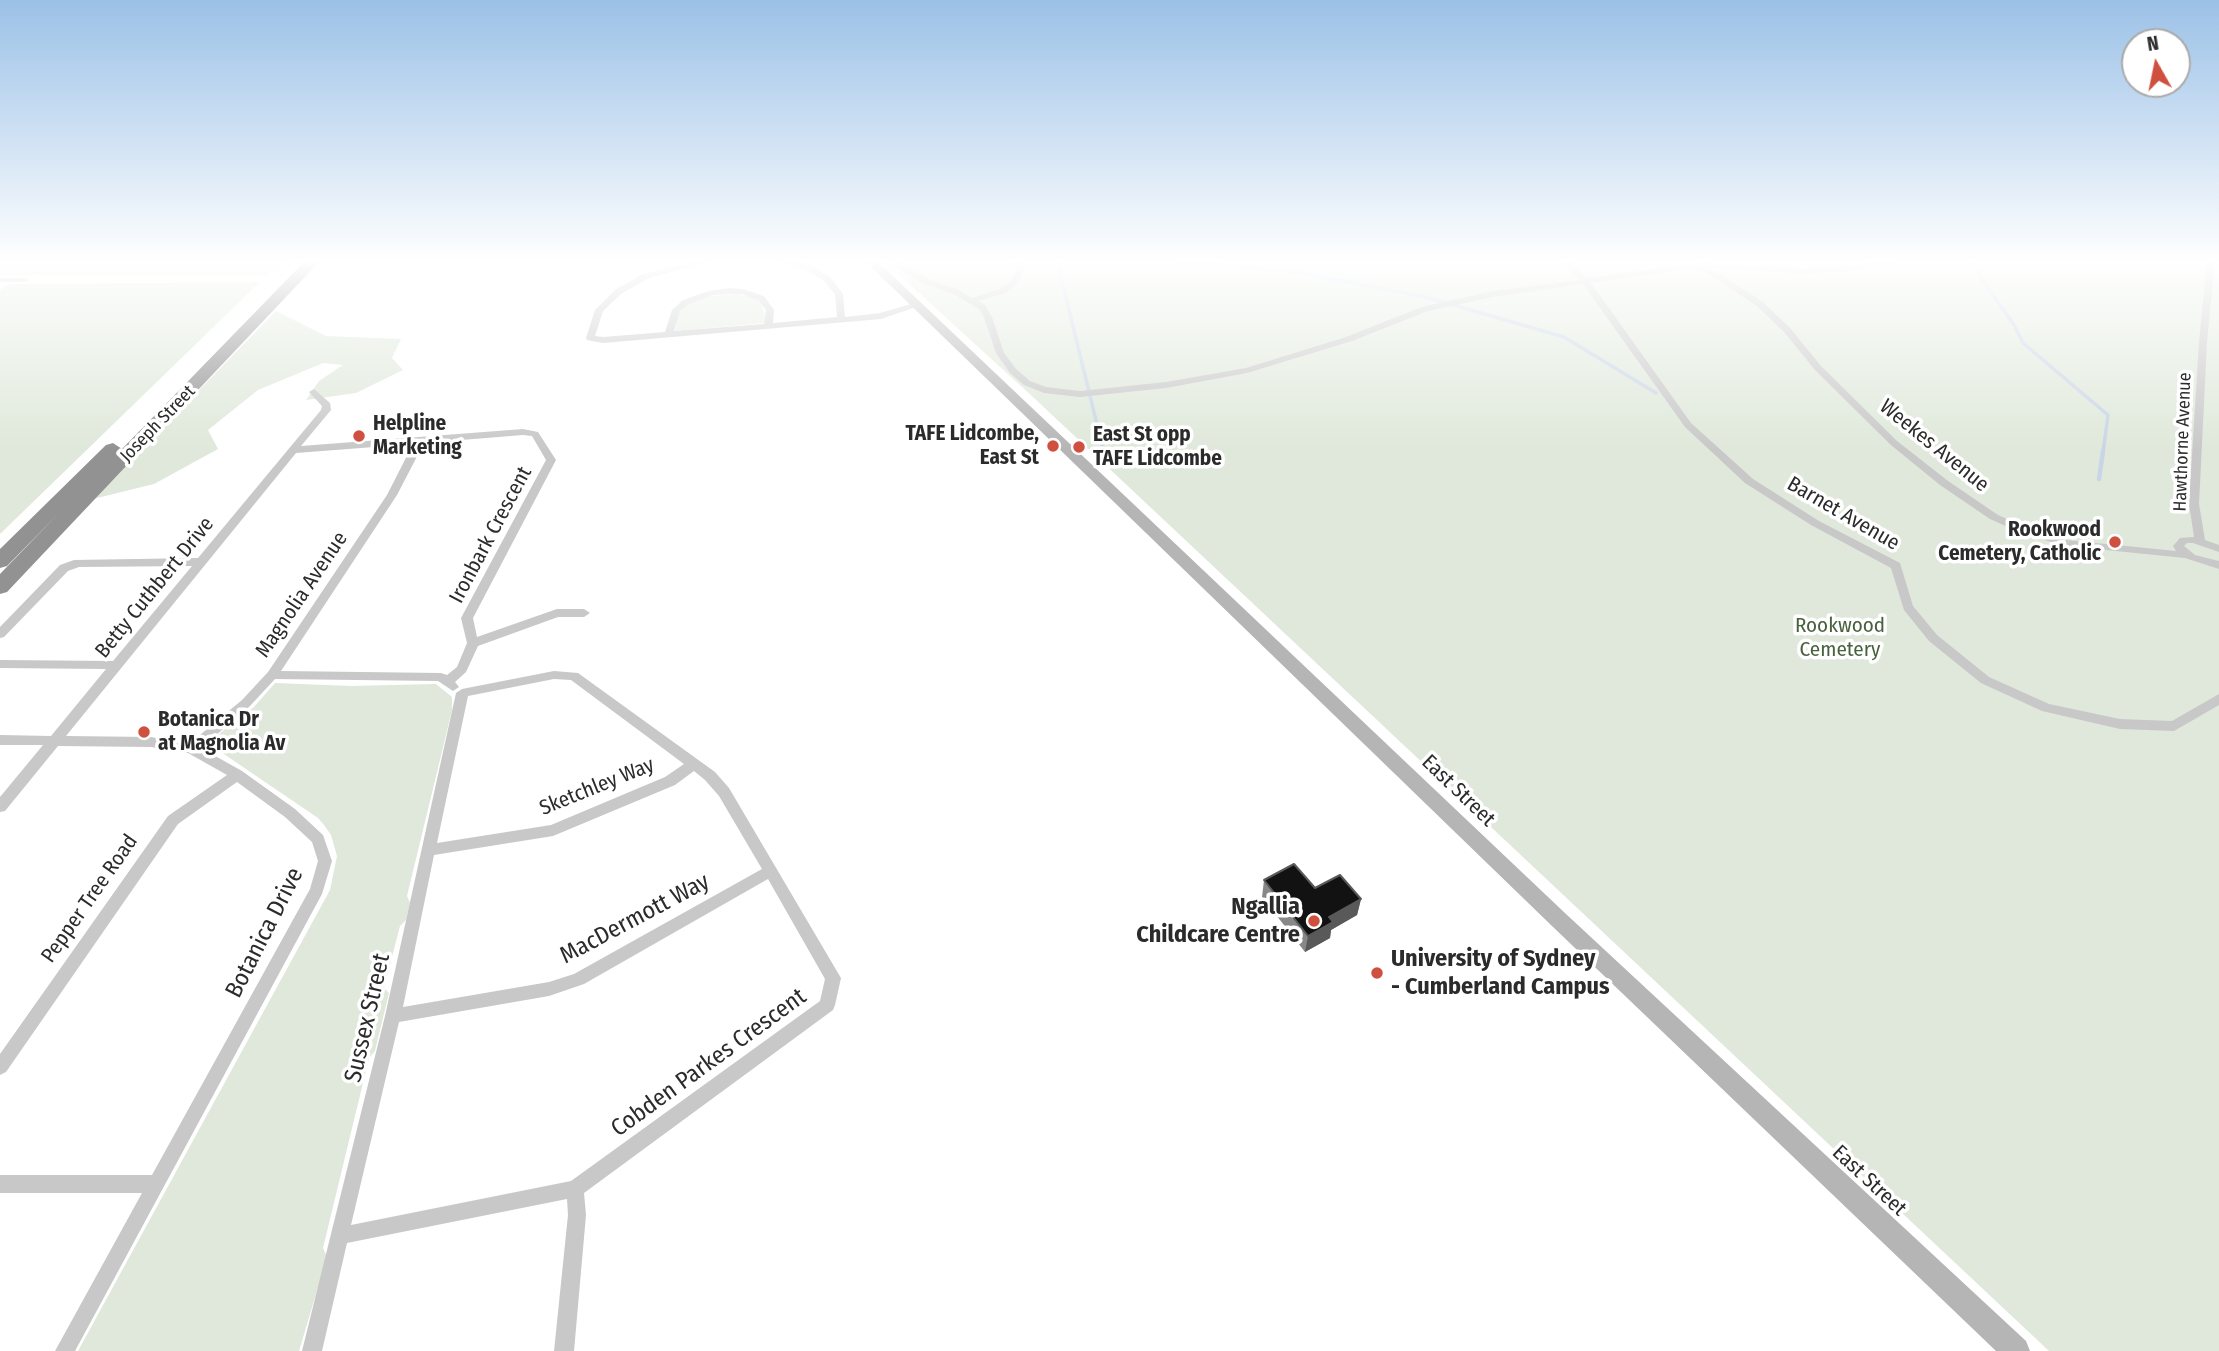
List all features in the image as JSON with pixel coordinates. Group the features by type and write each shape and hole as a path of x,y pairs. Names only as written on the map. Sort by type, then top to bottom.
{"highway":[{"name":"Joseph Street","path":"0,561 235,324"},
{"name":"Joseph Street","path":"0,587 252,324"}],"main road":[{"name":"East Street","path":"938,324 1559,920 2016,1351"}],"street":[{"path":"594,324 590,338 603,340 788,324"},
{"path":"669,334 672,324"},
{"path":"991,324 1000,353 1013,371 1027,383 1044,390 1080,394 1102,393 1247,370 1349,339 1385,324"},
{"name":"Barnet Avenue","path":"1616,324 1688,425 1749,481 1815,523 1896,566 1908,607 1934,638 1985,680 2046,708 2120,724 2174,726 2219,699"},
{"name":"Weekes Avenue","path":"1781,324 1818,368 1894,443 1944,483 1994,517 2018,529 2066,543 2186,555 2203,563 2219,565"},
{"name":"Hawthorne Avenue","path":"2200,541 2194,504 2205,324"},
{"name":"Betty Cuthbert Drive","path":"0,807 326,410 327,405 314,393"},
{"name":"Ironbark Crescent","path":"293,450 523,432 535,434 551,460 467,618 473,643 463,669 447,682"},
{"name":"Magnolia Avenue","path":"191,749 246,703 272,675 392,495 419,442"},
{"path":"2186,555 2178,546 2181,541 2200,541 2219,549"},
{"path":"0,634 64,568 78,563 202,562"},
{"path":"473,643 557,613 584,613"},
{"path":"0,664 117,666"},
{"path":"272,675 441,677 462,693"},
{"name":"Cobden Parkes Crescent","path":"339,1236 575,1189 827,1005 834,978 724,792 710,776 574,676 554,675 462,693"},
{"name":"Sussex Street","path":"312,1351 393,1016 462,693"},
{"name":"Botanica Drive","path":"0,740 151,742 191,749 237,775 290,813 318,839 325,861 322,876 65,1351"},
{"name":"Sketchley Way","path":"429,850 553,830 670,781 694,764"},
{"name":"Pepper Tree Road","path":"0,1066 173,820 237,775"},
{"name":"MacDermott Way","path":"393,1016 549,989 579,979 770,871"},
{"path":"0,1184 156,1184"},
{"path":"564,1351 577,1215 575,1189"}],"green space":[{"path":"0,324 217,324 0,534"},
{"path":"263,324 302,324 326,336 401,339 392,358 403,370 356,393 306,400 319,381 343,365 323,363 258,390 208,430 218,449 154,484 93,499"},
{"path":"676,324 752,324 675,331"},
{"name":"Rookwood Cemetery","path":"953,324 2219,324 2219,1351 2049,1351"},
{"path":"275,683 351,686 436,684 452,697 452,710 407,896 410,903 406,920 400,926 384,988 389,993 375,1051 369,1058 323,1248 327,1257 299,1351 78,1351 330,890 337,856 331,835 324,825 318,818 215,748 213,743 219,734 254,707"}],"building":[{"path":"1294,864 1315,888 1340,875 1361,899 1329,917 1333,922 1308,936 1264,880"}],"waterway":[{"path":"1072,324 1102,445"},
{"path":"1519,324 1564,337 1656,393"},
{"path":"2013,324 2023,343 2108,415 2103,453"},
{"path":"2099,479 2103,451"}],"place":[{"name":"Helpline Marketing","path":"359,436"},
{"name":"TAFE Lidcombe, East St","path":"1053,446"},
{"name":"East St opp TAFE Lidcombe","path":"1079,447"},
{"name":"Rookwood Cemetery, Catholic","path":"2115,542"},
{"name":"Botanica Dr at Magnolia Av","path":"144,732"},
{"name":"Ngallia Childcare Centre","path":"1314,921"},
{"name":"University of Sydney - Cumberland Campus","path":"1377,973"}]}
